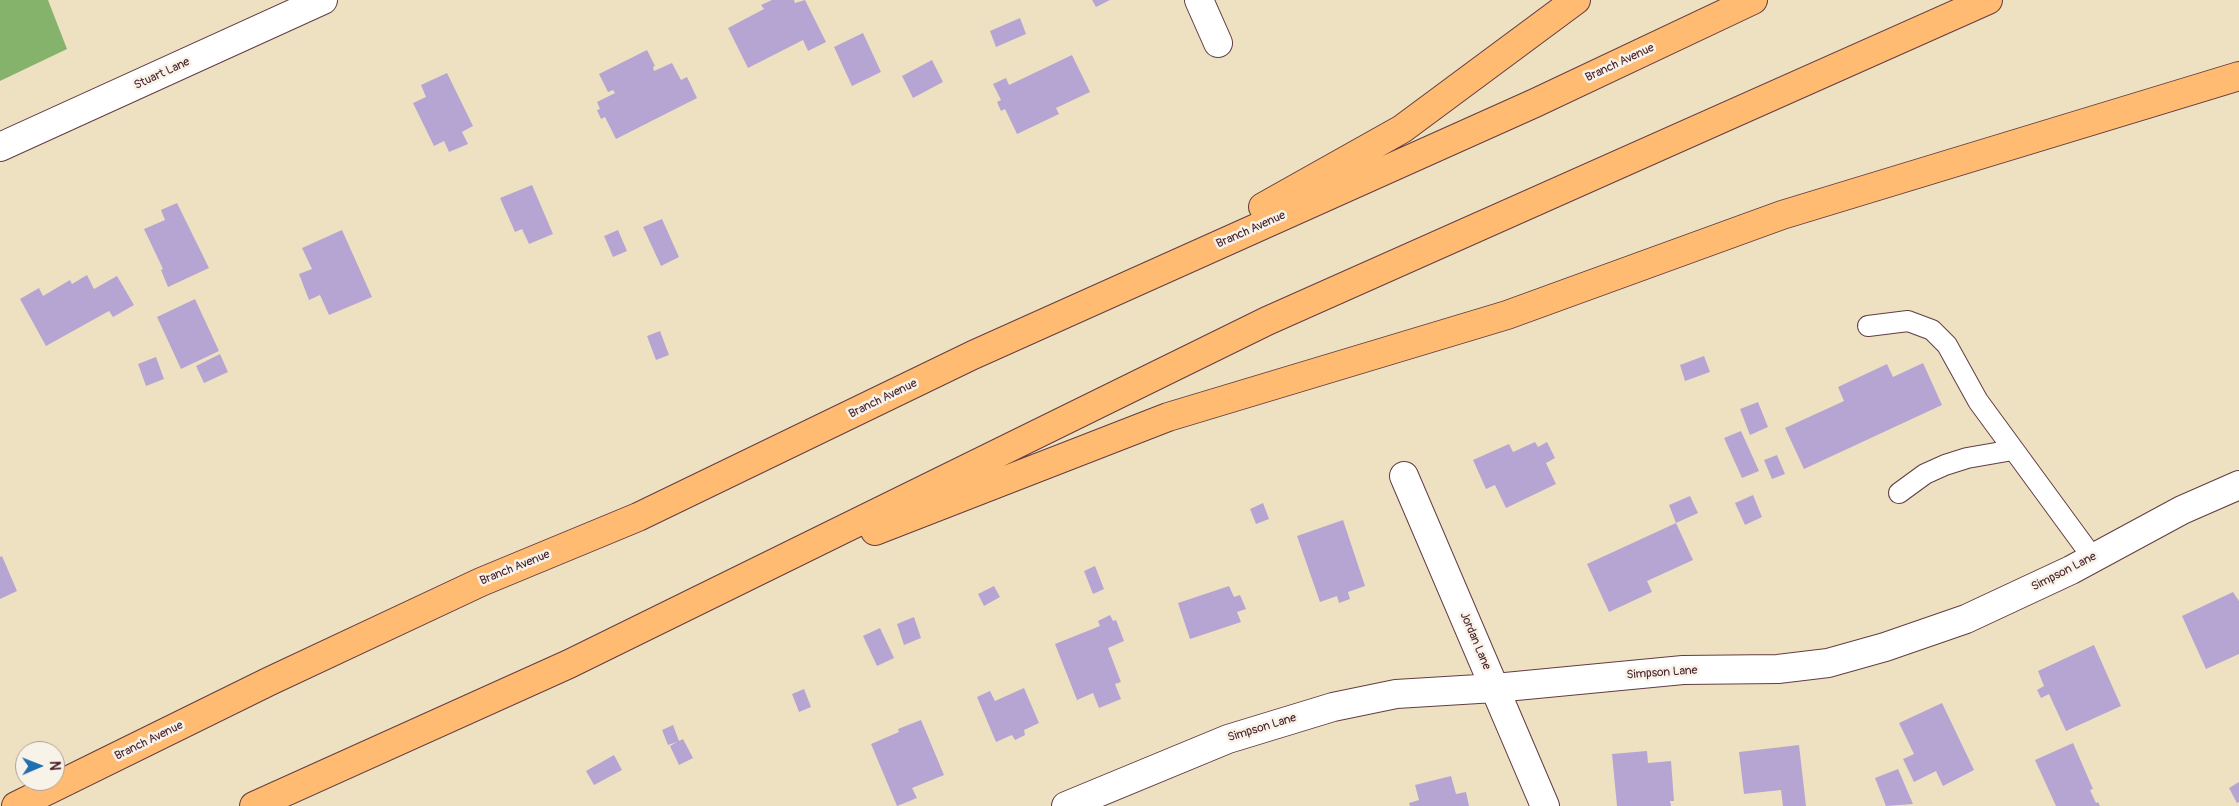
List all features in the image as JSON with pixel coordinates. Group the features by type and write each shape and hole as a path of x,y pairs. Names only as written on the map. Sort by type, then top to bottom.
{"highway":[{"path":"1106,295 1402,129 1576,0"},
{"name":"Branch Avenue","path":"16,806 270,681 446,598 638,518 973,355 1535,103 1753,0"},
{"path":"254,806 569,664 1267,321 1988,0"},
{"path":"701,599 1168,417 1508,315 1782,215 2239,76"}],"street":[{"name":"Stuart Lane","path":"0,147 323,0"},
{"path":"1199,0 1218,43"},
{"name":"Jordan Lane","path":"1404,476 1545,806"},
{"name":"Simpson Lane","path":"1066,806 1228,739 1333,706 1396,694 1495,688 1683,670 1778,669 1828,663 1885,647 1966,619 2093,558 2182,510 2239,485"}],"lane":[{"path":"1868,326 1908,320 1932,330 1947,345 1978,401 2093,558"},
{"path":"1899,493 1925,474 1945,465 1967,458 2013,450"}],"green space":[{"path":"0,0 48,0 67,49 0,81"}],"building":[{"path":"772,0 794,0 795,3 805,0 826,42 808,51 803,40 748,68 728,28 764,9 761,5"},
{"path":"1092,0 1110,0 1096,7"},
{"path":"1020,18 1026,34 996,47 990,31"},
{"path":"863,33 881,72 852,86 834,47"},
{"path":"647,50 655,66 653,67 654,71 672,63 681,80 687,77 697,98 616,139 605,117 601,119 597,110 600,109 597,102 615,93 613,90 608,92 599,74"},
{"path":"1072,55 1090,92 1056,108 1059,114 1017,134 1005,109 1001,111 997,102 1001,100 993,84 1006,78 1009,85"},
{"path":"932,60 943,82 913,98 902,76"},
{"path":"447,73 473,126 462,132 468,144 449,152 444,141 434,146 413,103 426,97 421,85"},
{"path":"532,185 553,234 529,244 522,229 515,232 500,198"},
{"path":"177,203 209,268 168,287 161,270 163,269 144,229 165,220 161,210"},
{"path":"662,219 679,257 661,266 643,227"},
{"path":"342,230 372,297 329,315 320,295 309,300 299,274 312,269 302,248"},
{"path":"618,230 627,251 613,257 604,236"},
{"path":"87,275 94,289 117,276 134,305 113,317 109,311 46,346 20,299 39,288 43,296 70,280 72,284"},
{"path":"195,299 219,351 181,369 157,317"},
{"path":"660,331 669,355 656,360 647,336"},
{"path":"220,354 228,372 204,383 196,366"},
{"path":"1704,356 1710,372 1685,381 1680,365"},
{"path":"156,357 164,379 146,386 138,364"},
{"path":"1923,363 1942,405 1804,469 1785,428 1844,401 1838,387 1887,364 1893,377"},
{"path":"1758,402 1768,427 1750,435 1740,409"},
{"path":"1741,431 1759,471 1742,478 1724,438"},
{"path":"1535,442 1538,447 1547,442 1555,458 1546,463 1556,484 1506,508 1495,485 1486,489 1473,460 1509,444 1513,452"},
{"path":"1777,455 1785,474 1772,479 1764,460"},
{"path":"1753,495 1762,517 1745,525 1735,503"},
{"path":"1690,496 1698,513 1676,523 1669,505"},
{"path":"1263,503 1269,519 1256,524 1250,509"},
{"path":"1343,520 1365,586 1348,592 1350,599 1339,603 1337,596 1320,602 1297,536"},
{"path":"1676,523 1693,560 1647,581 1652,592 1609,612 1587,564"},
{"path":"2,556 17,591 0,599 0,557"},
{"path":"1095,566 1104,589 1093,594 1084,571"},
{"path":"994,586 1000,597 984,606 978,594"},
{"path":"1229,586 1234,597 1240,595 1246,609 1237,612 1241,622 1190,639 1178,603"},
{"path":"2233,592 2239,601 2239,654 2206,669 2182,616"},
{"path":"1110,615 1113,621 1116,620 1124,641 1108,648 1121,682 1115,684 1121,699 1099,708 1093,693 1077,700 1055,644 1100,626 1098,621"},
{"path":"914,617 921,638 904,645 897,624"},
{"path":"880,628 894,658 877,666 863,636"},
{"path":"2094,645 2121,706 2066,731 2049,694 2041,698 2037,690 2044,686 2038,671"},
{"path":"1024,688 1039,723 1024,730 1025,735 1015,740 1012,735 996,742 977,697 990,691 995,701"},
{"path":"804,689 811,707 799,712 792,694"},
{"path":"1942,703 1974,770 1943,786 1936,771 1914,782 1903,759 1914,754 1899,723"},
{"path":"921,720 944,775 912,788 917,798 897,806 871,744 899,732 898,729"},
{"path":"673,725 679,741 683,739 693,758 679,765 670,746 677,742 668,745 662,730"},
{"path":"2073,743 2093,789 2090,790 2096,803 2098,802 2100,806 2056,806 2035,760"},
{"path":"1799,745 1806,806 1783,806 1781,790 1744,794 1739,752"},
{"path":"1647,751 1648,763 1671,761 1674,801 1670,801 1671,806 1617,806 1612,754"},
{"path":"614,755 622,770 594,785 586,771"},
{"path":"1898,769 1913,804 1886,806 1875,778"},
{"path":"1451,776 1456,794 1466,792 1469,806 1410,806 1409,803 1419,800 1415,785"},
{"path":"2239,782 2239,802 2237,803 2229,788"}]}
